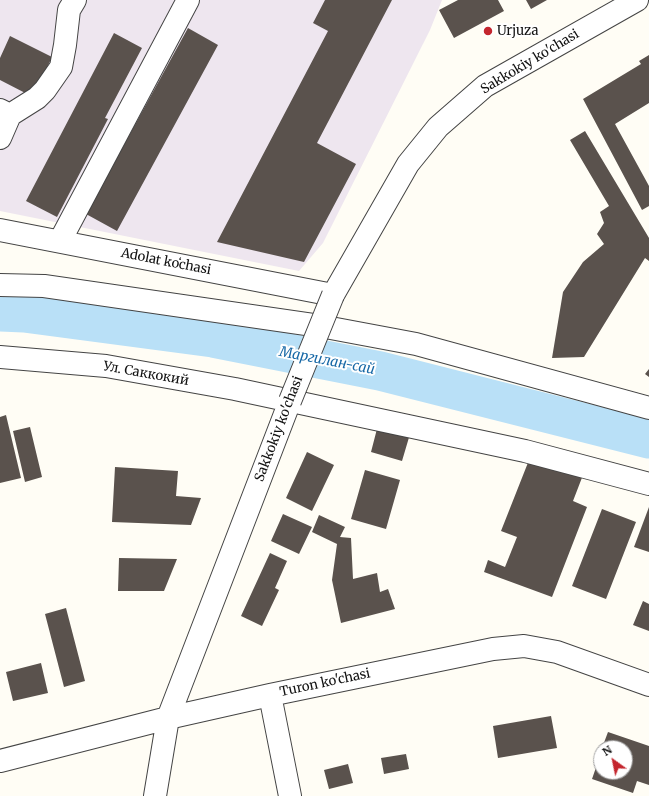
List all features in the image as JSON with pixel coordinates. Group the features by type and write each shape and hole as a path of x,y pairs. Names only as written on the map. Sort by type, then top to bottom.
{"street":[{"path":"0,138 5,113 37,98 45,90 60,67 65,45 69,10 75,0"},
{"path":"60,241 188,0"},
{"name":"Sakkokiy ko'chasi","path":"155,796 168,718 332,294 408,164 438,127 485,86 637,0"},
{"name":"Adolat koʻchasi","path":"0,230 332,294"},
{"path":"0,285 44,286 320,326 416,344 649,408"},
{"name":"Ул. Саккокий","path":"0,357 106,366 290,401 525,451 649,484"},
{"name":"Turon ko'chasi","path":"0,761 168,718 270,694 492,649 524,646 557,652 649,685"},
{"path":"270,694 290,796"}],"shaded area":[{"path":"0,0 442,0 430,30 323,243 299,271 0,211"}],"building":[{"path":"325,0 392,0 317,143 356,164 304,262 217,242 328,31 313,23"},
{"path":"458,0 498,0 504,11 454,38 439,10"},
{"path":"526,0 547,0 531,9"},
{"path":"188,28 218,45 117,231 86,214"},
{"path":"114,33 142,48 105,118 108,119 57,217 26,201"},
{"path":"10,36 52,57 33,97 0,80 0,58"},
{"path":"649,55 649,103 615,124 649,186 649,206 642,210 583,99 641,64 639,61"},
{"path":"585,131 649,238 649,261 645,258 584,357 552,358 563,292 583,262 604,244 597,234 604,223 600,212 609,206 570,140"},
{"path":"649,369 649,377 645,374"},
{"path":"6,415 21,478 0,483 0,417"},
{"path":"378,425 410,434 402,461 371,452"},
{"path":"30,427 42,477 25,482 13,431"},
{"path":"307,452 334,465 312,511 286,498"},
{"path":"531,455 583,475 573,501 587,507 552,597 484,572 488,560 505,567 517,537 501,531"},
{"path":"115,467 178,471 176,496 201,498 191,525 112,522"},
{"path":"365,470 400,480 386,529 351,519"},
{"path":"649,507 649,552 634,547"},
{"path":"602,509 636,522 606,599 572,586"},
{"path":"283,514 312,527 299,554 271,541"},
{"path":"319,515 345,527 340,537 351,538 353,579 377,573 380,592 388,589 395,609 341,623 332,580 337,544 312,532"},
{"path":"270,553 287,561 275,588 279,590 262,626 241,616"},
{"path":"119,558 177,559 164,591 118,591"},
{"path":"643,601 649,604 649,631 633,625"},
{"path":"66,608 85,681 64,687 45,614"},
{"path":"41,663 48,693 13,701 6,672"},
{"path":"551,716 557,748 498,758 493,726"},
{"path":"608,732 631,740 605,740"},
{"path":"633,741 649,746 649,785 637,781 633,793 595,780 633,780"},
{"path":"406,754 409,769 384,774 381,758"},
{"path":"348,764 353,783 329,789 324,770"}],"waterway":[{"name":"Маргилан-сай","path":"0,312 24,313 213,338 380,371 649,439"}],"place":[{"name":"Urjuza","path":"488,31"}]}
